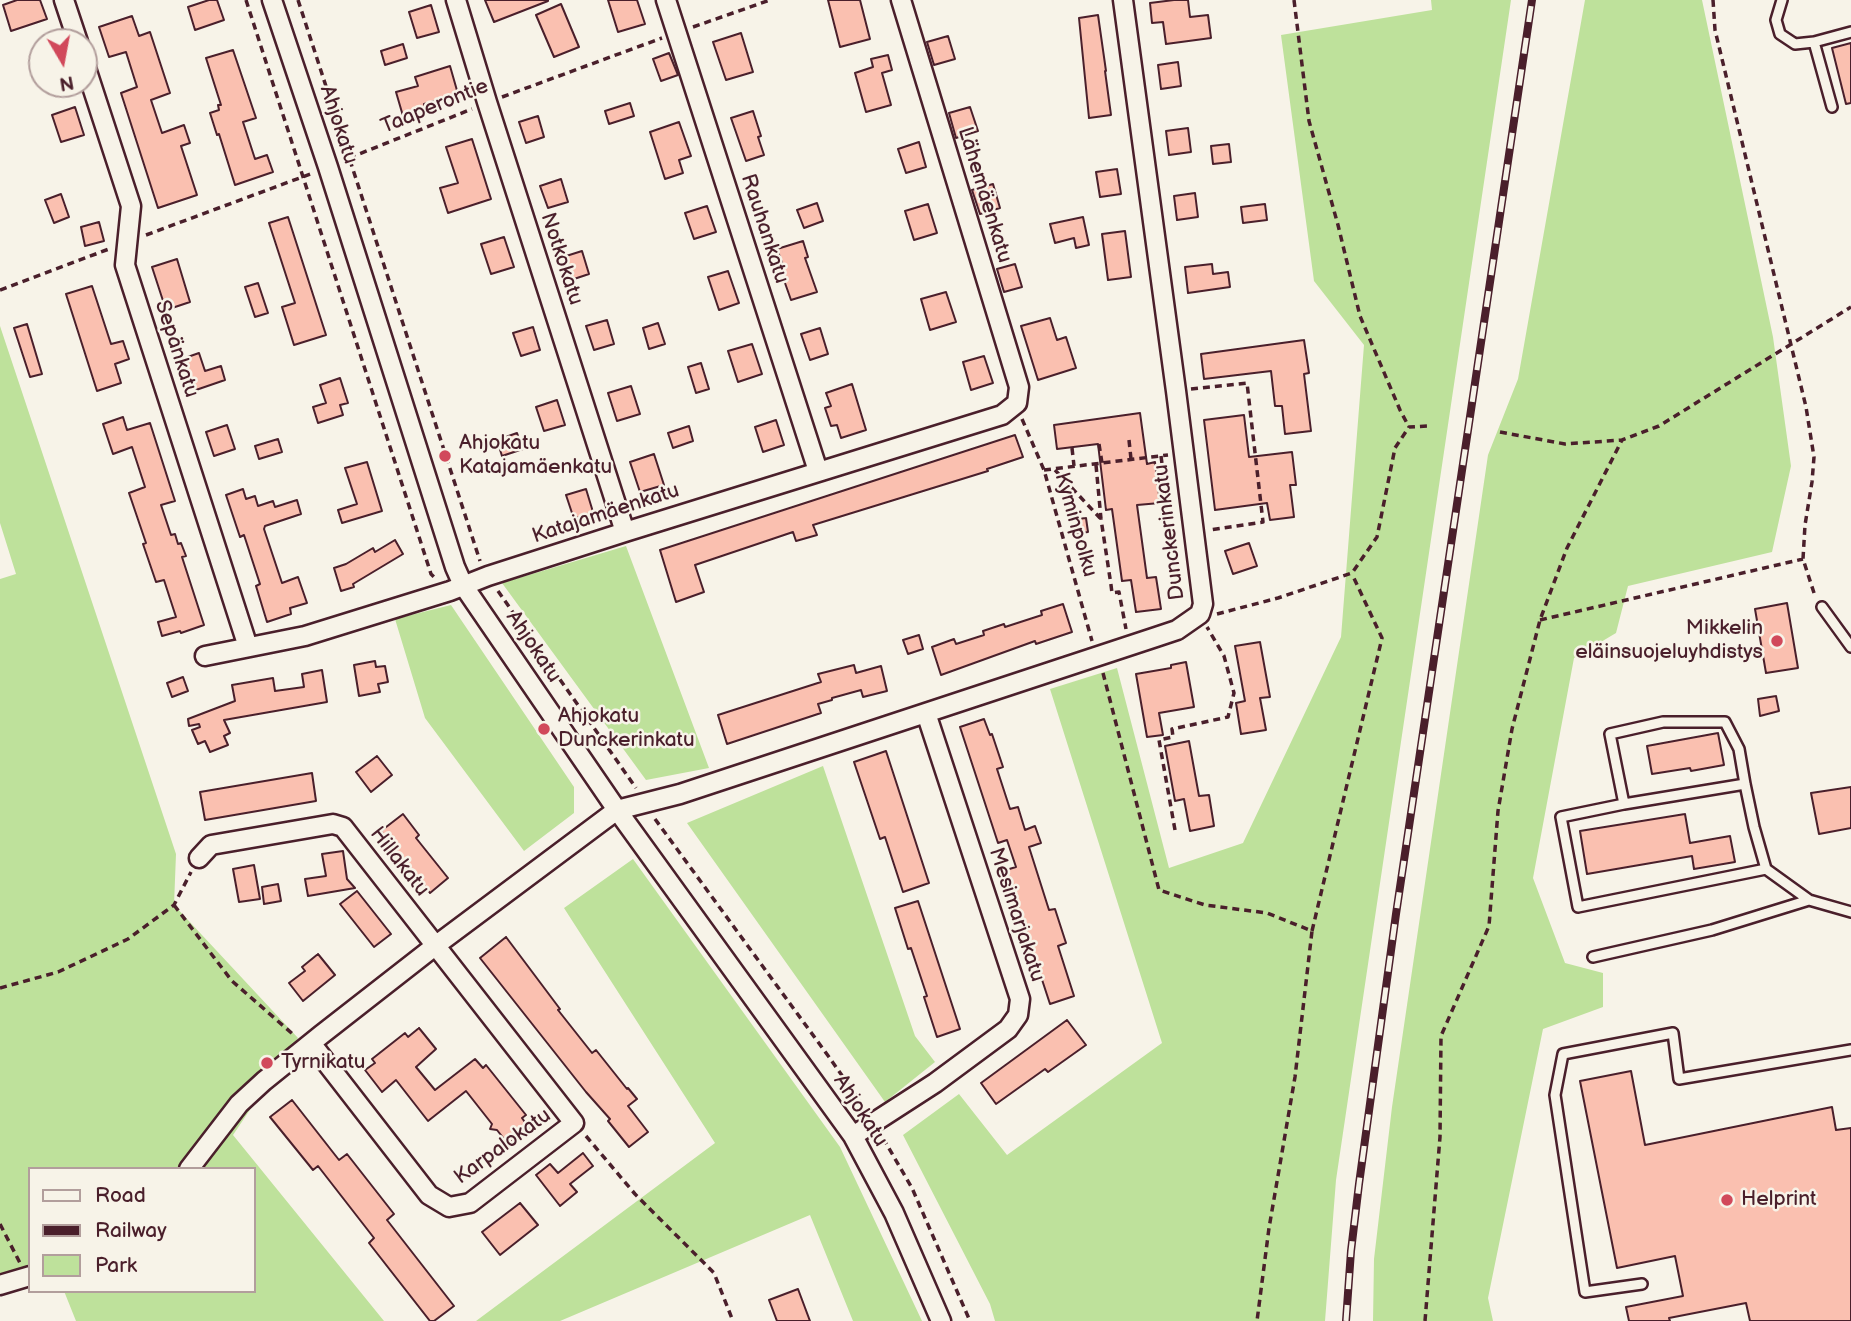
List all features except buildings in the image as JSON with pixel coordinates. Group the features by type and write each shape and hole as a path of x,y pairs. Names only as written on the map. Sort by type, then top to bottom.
{"street":[{"path":"64,0 73,28"},
{"name":"Ahjokatu","path":"272,0 463,585 617,810 853,1136 894,1213 941,1321"},
{"name":"Notkokatu","path":"456,0 625,532"},
{"name":"Rauhankatu","path":"666,0 818,471"},
{"name":"Lähemäenkatu","path":"901,0 1019,387 1017,403"},
{"name":"Dunckerinkatu","path":"617,810 680,794 926,713 1100,665 1177,630 1200,614 1203,604 1124,0"},
{"name":"Sepänkatu","path":"96,98 131,206 125,265 248,647"},
{"name":"Katajamäenkatu","path":"205,656 305,636 450,591 625,532 1002,415 1017,403"},
{"name":"Mesimarjakatu","path":"853,1136 935,1083 1008,1029 1018,1015 1020,999 926,713"},
{"path":"191,1167 239,1104 264,1081 435,946 617,810"},
{"name":"Hillakatu","path":"198,858 211,845 333,824 343,827 435,946"},
{"name":"Karpalokatu","path":"309,1045 429,1195 449,1207 470,1203 574,1123 435,946"},
{"path":"0,1285 28,1277"}],"lane":[{"path":"1782,0 1776,20 1780,34 1795,44 1851,32"},
{"path":"1814,42 1832,107"},
{"path":"1822,607 1851,647"},
{"path":"1624,804 1610,734 1663,722 1725,722 1739,750 1754,827 1766,869 1810,901 1851,912"},
{"path":"1745,784 1561,817 1578,907 1766,869"},
{"path":"1592,957 1712,930 1810,901"},
{"path":"1642,1284 1585,1292 1555,1095 1563,1054 1672,1032 1679,1079 1851,1050"}],"path":[{"path":"298,0 479,559 657,822 874,1123 912,1188 970,1321"},
{"name":"Taaperontie","path":"0,290 328,167 487,102 770,0"},
{"path":"1294,0 1309,121 1360,316 1409,427"},
{"path":"1713,0 1715,30 1806,407 1814,457 1802,559 1815,598 1822,607"},
{"path":"1500,432 1565,444 1622,440 1659,426 1851,307"},
{"path":"1176,391 1247,383 1263,523 1194,532"},
{"name":"Kyminpolku","path":"1017,403 1027,435 1044,470 1100,665 1159,890 1205,905 1267,913 1312,931"},
{"path":"1409,427 1428,426"},
{"path":"1175,830 1159,740 1173,737 1172,729 1228,717 1234,692 1224,656 1200,614 1221,614 1352,573 1377,537 1395,448 1409,427"},
{"path":"1129,440 1131,460"},
{"path":"1425,1321 1440,1138 1441,1036 1489,926 1498,811 1512,729 1539,620 1567,548 1622,440"},
{"path":"1099,444 1102,464"},
{"path":"1072,448 1074,467"},
{"path":"1044,470 1173,454"},
{"path":"1161,456 1167,502"},
{"path":"1096,464 1112,593 1119,592 1127,634"},
{"path":"1055,470 1101,519"},
{"path":"1539,620 1802,559"},
{"path":"1256,1321 1295,1077 1312,931 1382,638 1352,573"},
{"path":"0,988 58,972 128,939 174,905 198,858"},
{"path":"174,905 232,981 309,1045"},
{"path":"574,1123 635,1194 714,1273 733,1321"},
{"path":"0,1224 28,1277"}],"green space":[{"path":"1431,0 1511,0 1336,1180 1325,1321 995,1321 990,1304 903,1135 959,1094 1007,1155 1162,1043 1050,689 1117,668 1169,868 1243,843 1341,637 1364,345 1314,281 1281,35 1432,10"},
{"path":"1585,0 1702,0 1773,337 1791,466 1772,552 1628,586 1616,633 1574,658 1533,878 1565,963 1603,973 1603,1007 1543,1029 1488,1298 1493,1321 1373,1321 1374,1259 1392,1107 1488,455 1518,379"},
{"path":"0,326 176,854 174,905 298,1038 233,1135 384,1321 76,1321 65,1293 256,1293 256,1167 28,1167 28,1266 0,1275 0,579 16,574 0,523"},
{"path":"626,546 709,768 646,780 502,583"},
{"path":"451,605 574,787 574,813 524,851 425,718 395,619"},
{"path":"823,766 915,1036 935,1062 885,1102 687,823"},
{"path":"633,859 840,1147 922,1321 853,1321 810,1215 560,1321 476,1321 715,1143 564,908"}],"railway":[{"path":"1346,1321 1359,1184 1396,914 1532,0"}],"place":[{"name":"Ahjokatu Katajamäenkatu","path":"445,456"},
{"name":"Mikkelin eläinsuojeluyhdistys","path":"1777,641"},
{"name":"Ahjokatu Dunckerinkatu","path":"544,729"},
{"name":"Tyrnikatu","path":"267,1063"},
{"name":"Helprint","path":"1727,1200"}]}
